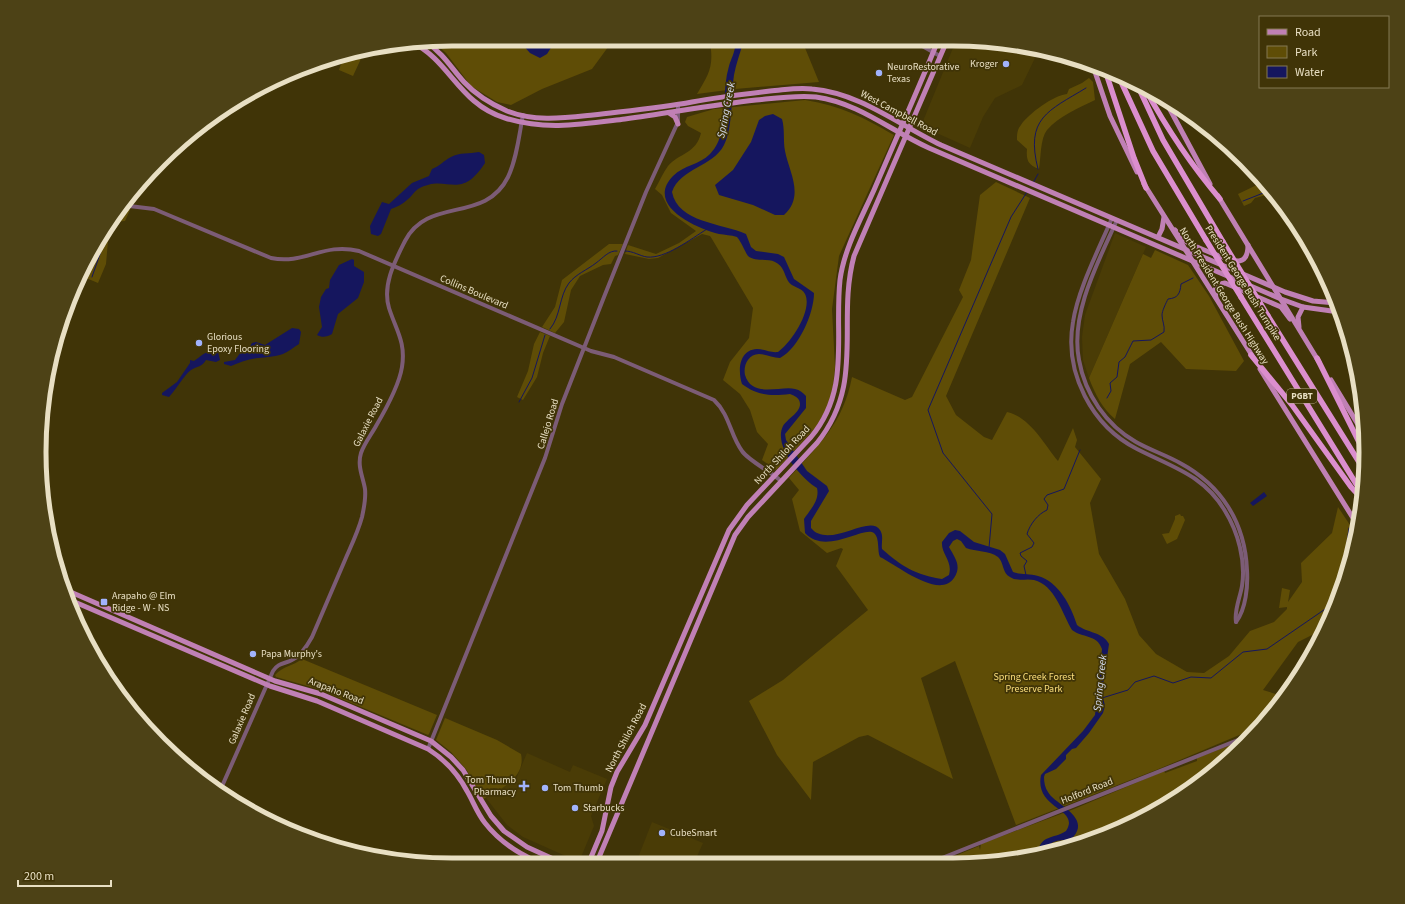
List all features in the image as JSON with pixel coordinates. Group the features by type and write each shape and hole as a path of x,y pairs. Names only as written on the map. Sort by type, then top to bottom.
{"highway":[{"path":"1107,77 1134,158 1146,188"},
{"name":"President George Bush Turnpike","path":"1122,83 1153,151 1241,298 1357,486"},
{"name":"President George Bush Turnpike","path":"1141,92 1163,140 1223,242 1359,461"},
{"path":"1150,97 1169,129 1206,182 1220,199"},
{"path":"1251,355 1292,405 1357,493"},
{"path":"1317,358 1359,441"}],"main road":[{"name":"North Shiloh Road","path":"591,858 604,823 610,791 617,772 645,725 729,530 742,511 817,430 828,411 834,396 839,369 839,294 843,266 848,248 936,46"},
{"name":"North Shiloh Road","path":"599,858 733,539 744,522 823,436 841,399 847,374 847,293 851,267 857,246 945,46"},
{"name":"West Campbell Road","path":"420,47 430,54 464,93 492,112 522,122 550,127 686,111 715,105 782,98 812,97 842,103 872,116 906,137 929,148 1192,261"},
{"name":"West Campbell Road","path":"432,47 439,52 474,91 496,106 523,115 558,119 678,104 714,97 801,88 832,92 867,105 902,126 1042,189 1158,236 1274,287 1302,298 1330,303"},
{"name":"North President George Bush Highway","path":"1095,72 1118,134 1146,188 1353,519"},
{"path":"492,112 496,106"},
{"path":"1169,108 1220,199 1358,425"},
{"path":"669,113 675,117 678,123 686,111"},
{"path":"929,148 958,157 964,154"},
{"path":"1164,217 1183,240 1229,259 1239,261 1243,259 1248,252 1248,245"},
{"path":"1158,236 1162,229 1164,217"},
{"path":"1192,261 1303,307 1333,311"},
{"path":"1217,300 1215,289 1220,284 1225,283 1281,307 1300,330"},
{"path":"1300,330 1298,317 1303,307"},
{"name":"Arapaho Road","path":"72,592 269,678 321,694 431,741 452,757 463,770 495,821 515,840 532,850 551,858"},
{"name":"Arapaho Road","path":"75,602 266,685 317,701 428,749 452,770 464,785 485,823 509,847 530,858"},
{"path":"604,823 608,828 608,835"},
{"path":"509,847 515,840"}],"street":[{"path":"922,46 940,56"},
{"name":"Callejo Road","path":"428,749 547,453 562,404 646,192 678,123 678,104"},
{"name":"Galaxie Road","path":"222,787 269,678 277,666 297,657 309,643 362,517 365,497 360,469 362,451 397,382 403,357 399,331 389,308 387,296 390,276 405,240 419,224 438,213 466,209 481,204 498,191 508,178 513,164 523,115"},
{"name":"Collins Boulevard","path":"129,206 154,209 271,258 290,260 330,249 344,248 359,251 584,348 614,357 714,400 725,413 737,444 744,455 775,476 783,479"},
{"path":"1111,226 1088,288 1078,324 1077,347 1083,377 1097,407 1108,420 1135,442 1178,462 1206,480 1228,505 1237,521 1247,557 1248,578 1244,602 1240,617 1236,622 1235,616 1242,584 1241,551 1222,505 1204,485 1189,474 1137,449 1116,434 1098,418 1081,389 1074,367 1072,337 1074,316 1089,275 1114,219"},
{"path":"1088,288 1089,275"},
{"name":"Holford Road","path":"942,858 1240,739"}],"shaded area":[{"path":"954,46 1006,49 1035,55 1035,58 1022,85 995,98 983,117 970,148 921,126"},
{"path":"1115,233 1146,247 1089,378 1083,360 1082,337 1085,315"},
{"path":"527,753 570,772 573,765 607,779 591,816 594,826 581,858 570,858 523,837 507,825 486,798 516,779"},
{"name":"CubeSmart","path":"652,822 703,843 696,858 638,858"}],"green space":[{"path":"439,46 609,46 592,69 542,89 511,105 497,102 471,86 446,53"},
{"path":"710,46 804,46 819,82 735,89 697,94 710,70"},
{"path":"362,57 353,76 339,70 341,64 338,63"},
{"path":"1089,78 1093,82 1095,100 1063,116 1047,130 1043,138 1039,169 1032,166 1027,159 1027,149 1017,140 1020,127 1029,116 1049,101 1067,94 1069,89"},
{"path":"805,100 830,105 841,109 894,135 839,256 832,309 835,367 833,386 828,407 816,427 776,470 762,460 768,444 757,432 750,410 740,394 723,380 730,362 749,338 753,308 710,236 702,234 658,258 649,259 625,254 628,245 656,254 679,243 696,231 671,213 662,195 655,189 668,166 691,149 699,140 701,133 688,126 685,122 687,117 714,109"},
{"name":"Spring Creek Forest Preserve Park","path":"996,182 1030,198 946,396 956,415 984,437 992,440 1007,412 1023,419 1036,432 1058,461 1073,428 1077,440 1075,447 1101,479 1090,503 1099,554 1125,599 1139,635 1156,654 1187,672 1204,673 1229,656 1250,631 1274,622 1287,609 1287,607 1279,608 1282,588 1290,590 1288,602 1302,582 1301,563 1332,533 1338,507 1352,528 1337,583 1317,632 1298,642 1263,690 1278,695 1247,732 1161,768 1016,825 955,661 921,678 953,779 868,735 859,737 813,762 811,800 777,755 749,701 783,680 868,610 836,566 843,549 841,548 827,553 800,531 792,499 799,490 789,478 820,443 836,421 843,408 852,377 905,400 912,397 963,297 959,290 971,260 980,195"},
{"path":"1258,184 1267,195 1255,198 1251,203 1244,206 1238,194"},
{"path":"126,210 130,210 125,221 117,222"},
{"path":"112,229 108,241 106,264 98,283 86,278 100,249"},
{"path":"609,244 623,244 618,255 615,256 611,264 603,265 580,276 571,290 564,322 555,333 542,327 555,307 562,280"},
{"path":"1155,250 1188,265 1209,296 1244,361 1236,371 1186,369 1161,342 1130,364 1115,419 1099,400 1089,378 1143,254 1151,258"},
{"path":"540,332 550,336 543,353 537,377 523,400 517,397 528,371 534,344"},
{"path":"1180,514 1185,520 1177,539 1167,544 1162,534 1169,533 1175,516"},
{"path":"302,659 437,715 429,734 428,735 318,689 276,677 275,675 278,672"},
{"path":"445,718 497,740 521,754 522,762 516,776 498,791 483,799 466,769 451,752 436,740"},
{"path":"1236,743 1221,757 1179,790 1133,816 1108,827 1058,844 1032,850 1006,855 950,858 979,846 980,850 981,844 1074,809 1164,771 1165,773 1197,761 1197,758"}],"water":[{"path":"524,46 552,46 547,54 540,58 530,53"},
{"name":"Spring Creek","path":"735,46 742,46 734,75 729,129 724,145 712,158 682,178 676,184 672,192 676,202 683,210 692,216 746,234 751,247 756,251 778,254 784,257 794,279 814,293 808,320 793,346 780,358 762,354 752,356 747,361 745,375 754,387 768,390 789,388 795,389 806,396 806,408 785,434 786,440 807,471 827,486 829,491 811,521 811,528 819,534 838,534 868,526 875,526 881,532 882,549 889,555 909,569 924,575 942,579 949,575 950,570 943,550 942,542 949,533 955,530 960,531 974,542 1000,550 1005,554 1013,572 1038,576 1052,584 1058,589 1068,603 1077,625 1103,637 1109,644 1102,692 1105,706 1103,713 1076,748 1072,749 1066,755 1066,759 1056,769 1045,774 1044,777 1045,785 1051,797 1069,811 1078,822 1078,829 1074,836 1067,840 1055,841 1049,846 1038,849 1044,840 1066,831 1069,823 1063,812 1050,802 1044,795 1041,787 1041,775 1083,731 1095,715 1102,649 1100,644 1093,639 1072,630 1057,600 1041,583 1028,579 1019,580 1007,575 998,557 991,553 966,548 961,541 957,539 953,541 949,547 957,562 958,566 956,574 947,584 938,585 918,579 880,557 878,541 874,533 862,533 844,539 823,542 814,539 805,533 804,519 816,501 818,492 817,488 804,477 790,461 782,443 781,434 785,423 798,410 800,404 799,400 790,394 777,395 759,393 742,384 740,368 743,357 751,350 757,349 778,352 783,348 794,334 803,317 807,301 805,294 802,290 792,285 788,281 782,268 778,264 772,261 751,258 748,256 737,237 709,231 687,221 676,214 669,206 665,196 666,187 677,172 706,158 715,148 722,127 727,75"},
{"path":"773,114 782,119 785,151 795,192 794,200 784,215 775,215 753,205 719,195 715,185 733,170 751,142 759,120 765,116"},
{"path":"479,152 484,155 485,163 476,175 468,182 453,185 437,183 418,189 404,203 391,209 381,234 378,236 371,234 370,226 382,202 389,204 412,183 429,176 432,169 454,155"},
{"path":"352,259 354,260 354,266 364,272 364,282 358,298 338,314 332,334 321,337 317,335 322,327 319,307 321,297 326,289 329,288 330,280 339,265"},
{"path":"292,328 299,329 301,332 299,344 283,354 251,359 231,366 224,364 224,362 235,360 241,352 247,351 252,343 256,342 265,345"},
{"path":"210,351 214,351 218,352 220,360 216,362 206,360 201,365 188,372 169,397 162,395 162,393 177,382 190,363 190,360 194,361"},
{"path":"1264,492 1267,496 1253,506 1250,503"}],"waterway":[{"path":"1038,169 1035,152 1037,127 1051,110 1086,88"},
{"path":"1033,183 1038,174"},
{"path":"989,548 992,514 943,453 928,410 1011,217 1027,192"},
{"path":"1243,201 1265,192"},
{"path":"625,251 647,257 662,255 678,248 707,229"},
{"path":"92,277 104,242"},
{"path":"550,329 554,324 563,294 569,283 609,253 617,251"},
{"path":"1107,398 1111,391 1110,383 1117,377 1119,362 1125,357 1133,341 1151,340 1164,332 1162,313 1168,299 1174,298 1179,293 1181,284 1193,278"},
{"path":"519,402 532,378 545,335"},
{"path":"1026,575 1024,566 1027,561 1021,556 1020,553 1032,547 1034,543 1027,534 1028,530 1032,523 1047,510 1048,505 1044,499 1047,495 1064,489 1080,450"},
{"path":"1345,557 1349,528"},
{"name":"Spring Creek","path":"1102,698 1128,690 1135,682 1154,676 1173,683 1191,677 1211,678 1243,652 1267,649 1328,607"}],"place":[{"name":"Kroger","path":"1006,64"},
{"name":"NeuroRestorative Texas","path":"879,73"},
{"name":"Glorious Epoxy Flooring","path":"199,343"},
{"name":"Arapaho @ Elm Ridge - W - NS","path":"104,602"},
{"name":"Papa Murphy's","path":"253,654"},
{"name":"Tom Thumb Pharmacy","path":"524,786"},
{"name":"Tom Thumb","path":"545,788"},
{"name":"Starbucks","path":"575,808"},
{"name":"CubeSmart","path":"662,833"}]}
